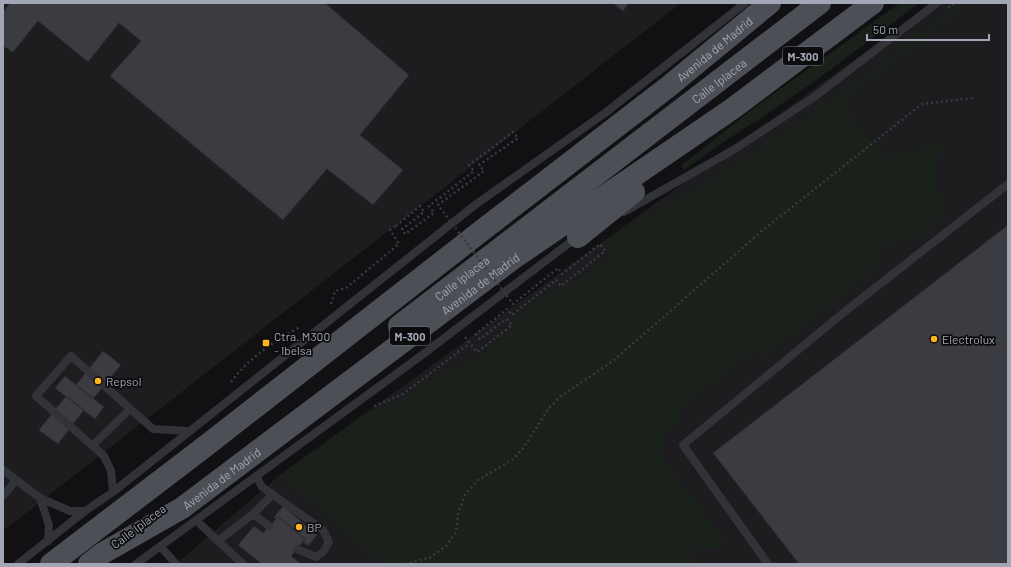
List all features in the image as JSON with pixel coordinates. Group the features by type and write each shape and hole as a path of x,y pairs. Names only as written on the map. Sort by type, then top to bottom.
{"main road":[{"name":"Avenida de Madrid","path":"51,564 209,444 482,230 668,87 770,3"},
{"name":"Calle Iplacea","path":"668,87 782,3"},
{"name":"Calle Iplacea","path":"96,558 820,3"},
{"name":"Avenida de Madrid","path":"96,558 182,508 514,258 732,109 873,3"},
{"path":"578,237 675,159 732,109"}],"lane":[{"path":"18,564 85,511 113,492 475,205 605,113 745,3"},
{"name":"M-300","path":"136,564 422,355 578,237 735,149 814,97 937,3"},
{"path":"768,564 683,445 843,313 1008,184"},
{"path":"113,492 111,471 104,456 36,396 71,356 153,429 189,431"},
{"path":"92,446 130,409"},
{"path":"3,470 40,498 70,511 85,511"},
{"path":"256,476 262,486 323,530 329,542 323,552 316,557 297,549"},
{"path":"3,496 16,480"},
{"path":"218,541 253,514 273,494"},
{"path":"40,498 49,525 48,541"},
{"path":"253,514 269,526"},
{"path":"196,520 243,564"},
{"path":"160,546 176,564"}],"path":[{"path":"405,564 431,557 446,546 456,532 458,514 465,495 478,480 494,472 512,460 524,447 549,408 561,396 613,361 763,230 922,104 973,98"},
{"path":"328,307 332,303 335,291 346,288 399,244 390,230 420,206 424,212 402,229 406,234 434,213 429,206 474,171 469,165 513,132 518,138 480,165 484,171 438,205 512,304 558,268 562,274 600,244 605,250 562,286 556,280 512,315 507,309 476,334 480,339 506,319 512,325 484,347"},
{"path":"230,383 239,371 270,345 301,326"}],"shaded area":[{"path":"3,3 681,3 3,531"},
{"path":"900,3 919,3 818,79 684,170 681,166 754,108"},
{"path":"933,3 1008,3 1008,564 176,564 280,475"},
{"path":"958,3 970,3 842,103 886,159 953,138 944,146 938,156 937,177 941,211 939,222 916,240 897,241 891,244 883,250 874,272 762,358 755,350 678,409 684,418 664,438 661,450 662,457 666,464 729,545 691,550 691,558 697,559 698,564 382,564 280,475 363,415 401,401 446,370 474,361 516,326 512,320 557,286 562,293 610,257 607,252 609,248 605,240 742,161 867,74"}],"building":[{"path":"10,3 325,3 409,75 360,135 403,170 373,205 327,169 283,220 110,76 141,41 119,23 88,62 38,21 13,52 3,46 3,12"},
{"path":"613,3 629,3 623,11"},
{"name":"Electrolux","path":"1008,225 1008,564 799,564 713,453"},
{"path":"103,351 121,365 93,399 76,385"},
{"path":"65,376 104,407 95,419 55,388"},
{"path":"66,396 84,410 58,444 39,430"},
{"name":"BP","path":"283,506 317,535 308,546 303,542 305,539 278,517 276,519 274,517"},
{"path":"278,517 305,539 291,556 301,564 262,564 238,545 254,526 263,533"}],"place":[{"name":"Electrolux","path":"934,339"},
{"name":"Ctra. M300 - Ibelsa","path":"266,343"},
{"name":"Repsol","path":"98,381"},
{"name":"BP","path":"299,527"}]}
